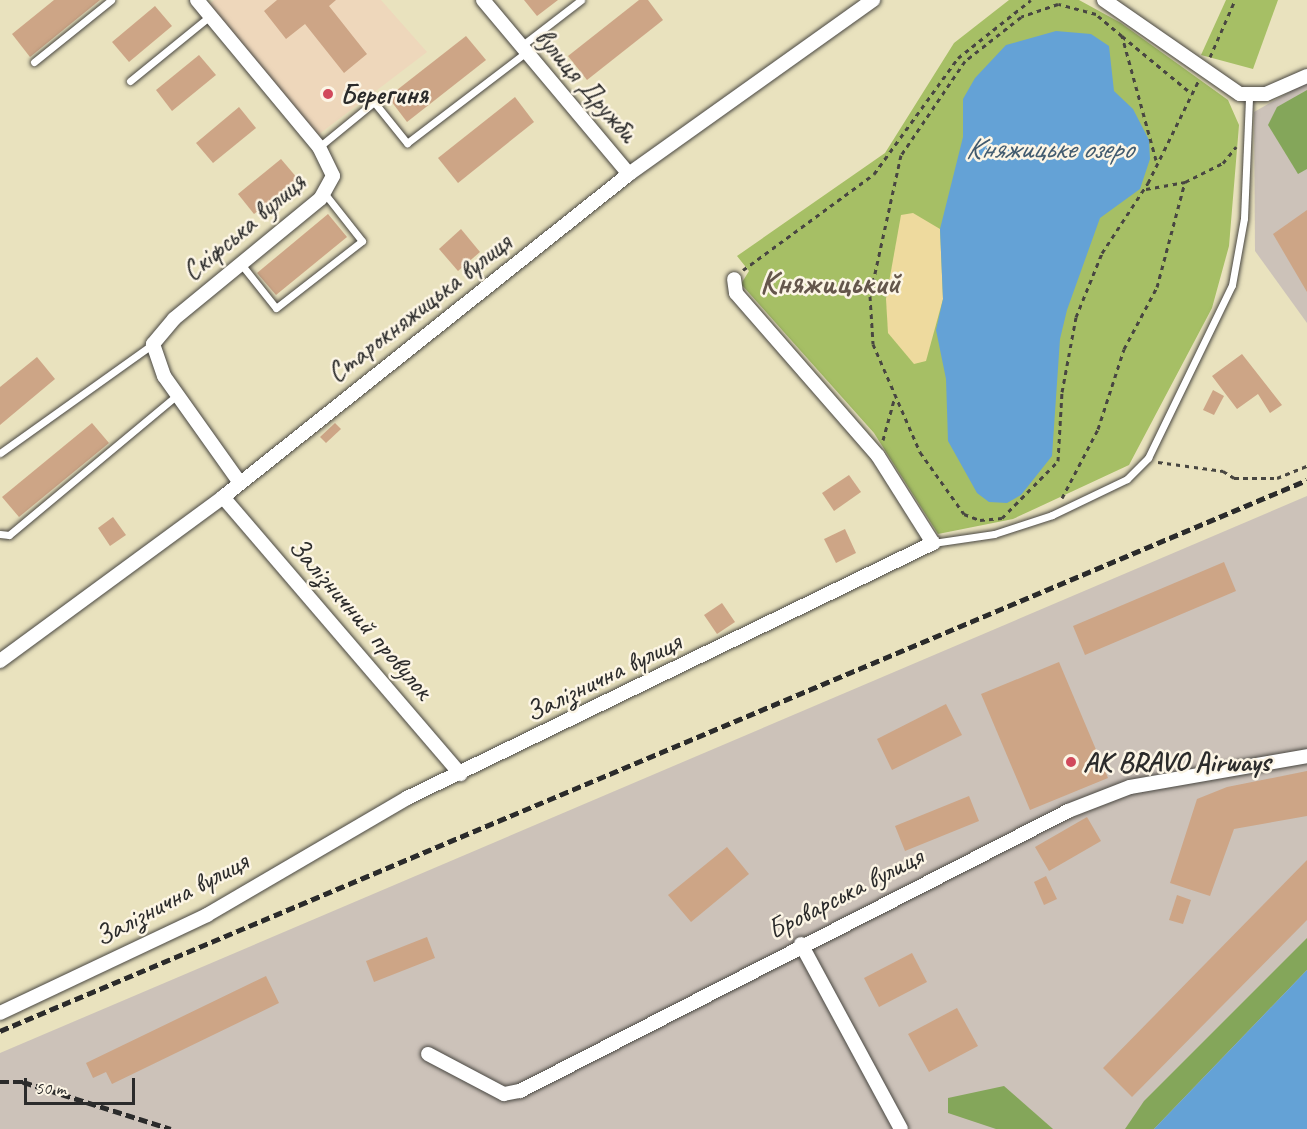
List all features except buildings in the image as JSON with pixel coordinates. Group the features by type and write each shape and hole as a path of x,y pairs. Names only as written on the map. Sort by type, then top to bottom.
{"street":[{"name":"Скіфська вулиця","path":"153,344 159,332 325,194 333,176 319,147 197,0"},
{"name":"вулиця Дружби","path":"483,0 629,174"},
{"name":"Старокняжицька вулиця","path":"0,661 223,497 629,174 873,0"},
{"path":"1104,0 1203,71 1249,97 1307,76"},
{"path":"734,279 736,293 878,456 933,543"},
{"path":"153,344 153,358 240,483"},
{"name":"Залізничний провулок","path":"223,497 460,774"},
{"name":"Залізнична вулиця","path":"0,1013 207,915 354,825 933,543"},
{"name":"Броварська вулиця","path":"428,1054 504,1094 520,1091 801,944 1068,811 1120,791 1307,756"},
{"path":"801,944 901,1129"}],"lane":[{"path":"34,62 111,0"},
{"path":"319,147 374,102 407,143 523,50 581,0"},
{"path":"130,81 210,16"},
{"path":"933,543 994,534 1052,515 1127,479 1148,458 1232,285 1244,218 1249,97"},
{"path":"241,264 276,308 362,241 325,194"},
{"name":"Скіфська вулиця","path":"0,453 153,344"},
{"path":"0,534 9,535 177,395"}],"path":[{"path":"734,279 778,241 874,174 958,58 1031,0"},
{"path":"1192,94 1104,19 1076,5 1039,7 965,60 923,117 896,171 870,296 873,344 894,400 942,489 964,514 992,521 1018,505 1058,461 1063,381 1076,317 1102,253 1145,189 1156,160 1192,94 1235,0"},
{"path":"1122,36 1156,160"},
{"path":"1145,189 1185,182 1223,163 1248,131"},
{"path":"1052,515 1098,429 1124,349 1157,287 1185,182"},
{"path":"878,456 894,400"},
{"path":"1148,458 1184,470 1223,471 1234,478 1277,478 1307,466"}],"shaded area":[{"name":"Берегиня","path":"214,0 381,0 427,52 318,135 209,5"},
{"path":"1307,82 1307,323 1255,251 1254,112"},
{"path":"1307,496 1307,1129 0,1129 0,1053"}],"green space":[{"path":"1009,0 1079,0 1121,23 1228,100 1239,125 1229,246 1212,308 1129,465 1013,519 938,534 874,433 741,284 749,271 737,256 885,153 954,43"},
{"path":"1226,0 1278,0 1253,69 1201,55"},
{"path":"1307,90 1307,169 1298,174 1268,125 1277,107"},
{"path":"1307,938 1307,970 1154,1129 1125,1129 1144,1101"},
{"path":"1004,1086 1053,1129 996,1129 948,1113 948,1098"}],"sand":[{"path":"913,213 940,229 943,299 926,361 914,364 888,333 886,299 901,215"}],"water":[{"name":"Княжицьке озеро","path":"1056,31 1091,34 1109,46 1114,91 1133,109 1149,140 1150,159 1140,189 1100,218 1067,310 1060,339 1052,456 1021,495 1007,503 989,502 977,493 948,441 946,379 936,330 943,299 940,229 963,137 963,99 975,78 1006,45"},
{"path":"1307,970 1307,1129 1154,1129"}],"railway":[{"path":"0,1031 1307,480"},
{"path":"0,1082 23,1082 171,1129"}],"place":[{"name":"Берегиня","path":"328,94"},
{"name":"АК BRAVO Airways","path":"1071,762"}],"district":[{"name":"Княжицький","path":"830,283"}]}
